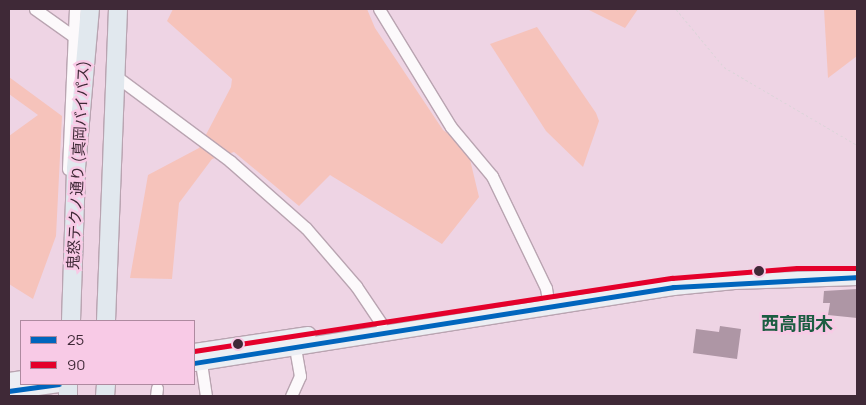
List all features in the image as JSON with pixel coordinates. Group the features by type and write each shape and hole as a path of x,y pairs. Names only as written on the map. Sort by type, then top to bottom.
{"highway":[{"name":"鬼怒テクノ通り (真岡バイパス)","path":"71,318 76,159 90,9"},
{"path":"106,320 117,77 118,9"}],"main road":[{"path":"197,357 295,347 548,301 734,272 857,268"},
{"path":"197,357 380,323 548,301 734,281 857,277"},
{"path":"9,391 52,385"}],"street":[{"path":"35,9 73,36"},
{"path":"71,318 65,298 65,252 75,9"},
{"path":"127,9 124,53 117,77 276,199 323,246 380,323"},
{"path":"379,9 451,127 492,176 548,301"},
{"path":"291,396 300,376 295,347"},
{"path":"197,357 206,396"}],"path":[{"path":"676,9 724,67 857,145"}],"shaded area":[{"path":"173,9 367,9 375,28 443,130 467,147 479,197 442,244 330,175 299,206 234,152 212,159 179,203 172,279 130,278 148,175 199,148 231,87 232,79 167,21"},
{"path":"587,9 638,9 625,28"},
{"path":"824,9 857,9 857,56 828,78"},
{"path":"537,27 596,113 599,121 583,167 546,131 490,44"},
{"path":"9,77 62,116 56,236 33,299 9,284 9,136 38,115 9,94"}],"building":[{"path":"857,289 857,318 828,315 830,303 823,303 824,291"},
{"path":"720,326 741,329 737,359 693,353 696,329 719,332"}],"transit line":[{"name":"90","path":"195,351 672,278 797,268 857,268"},
{"name":"25","path":"195,363 673,287 857,277"},
{"name":"25","path":"9,391 52,385"}],"district":[{"name":"西高間木","path":"797,323"}]}
